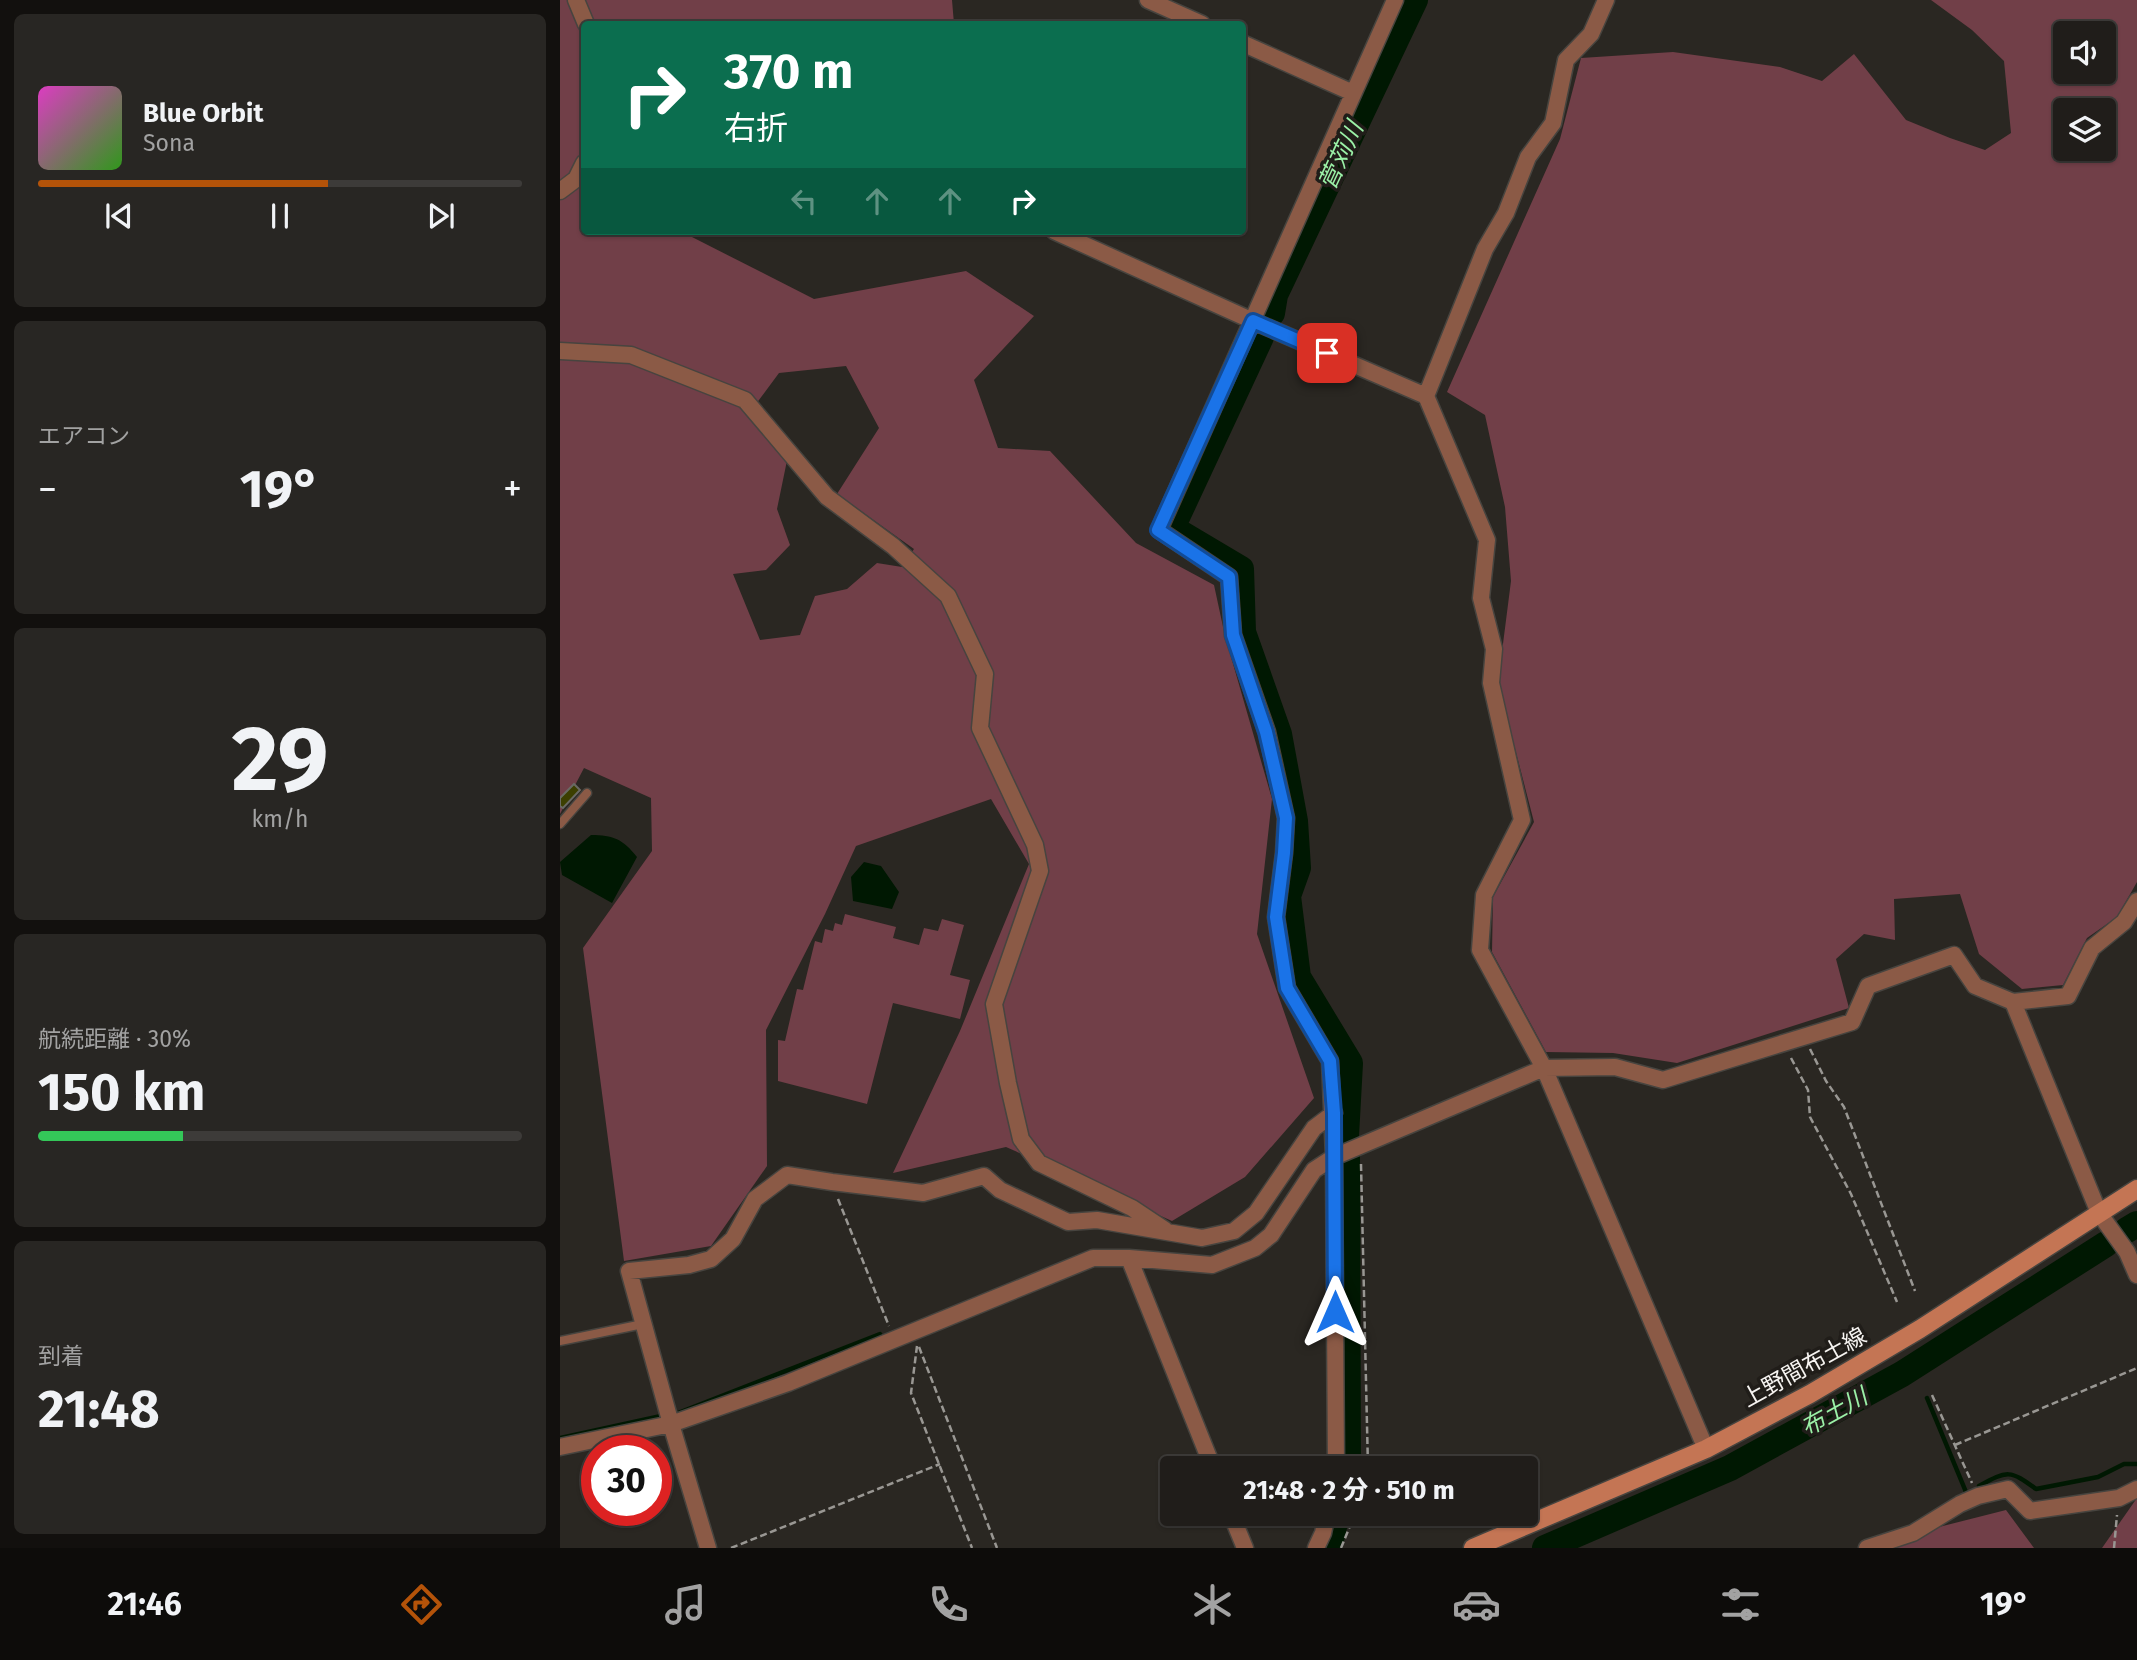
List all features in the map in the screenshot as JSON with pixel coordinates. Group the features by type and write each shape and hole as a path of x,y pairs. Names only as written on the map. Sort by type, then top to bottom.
{"main road":[{"name":"上野間布土線","path":"1474,1548 1706,1449 1810,1394 1920,1329 2137,1189"}],"street":[{"path":"576,0 585,21"},
{"path":"1148,0 1195,21"},
{"path":"1336,1456 1334,1113 1330,1061 1287,988 1276,917 1286,818 1266,732 1233,635 1229,577 1158,530 1395,0"},
{"path":"1426,396 1485,249 1506,213 1528,157 1553,123 1566,60 1591,34 1606,0"},
{"path":"1246,45 1353,93"},
{"path":"560,191 576,179 581,169"},
{"path":"1063,235 1426,396 1487,540 1481,598 1494,649 1491,683 1522,820 1484,895 1480,950 1544,1068 1706,1449"},
{"path":"560,351 631,355 745,400 827,497 893,547 948,596 985,674 980,728 1035,845 1040,871 994,1004 1021,1139 1039,1163 1132,1208 1165,1230"},
{"path":"560,1447 671,1424 788,1383 1093,1258 1129,1258 1212,1265 1255,1248 1271,1236 1314,1170 1334,1157 1544,1068 1615,1068 1663,1080 1852,1022 1868,986 1954,955 1975,986 2012,1002 2068,996 2092,947 2124,922 2137,901"},
{"path":"2012,1002 2099,1213 2127,1252 2137,1275"},
{"path":"708,1548 629,1271 689,1265 711,1259 733,1239 755,1199 787,1175 923,1193 984,1176 1000,1190 1068,1222 1097,1220 1202,1238 1234,1231 1256,1213 1314,1128 1334,1113"},
{"path":"1129,1258 1208,1456"},
{"path":"1867,1548 1913,1533 1978,1496 2008,1489 2030,1511 2119,1497 2137,1489"},
{"path":"1236,1526 1245,1548"},
{"path":"1317,1548 1324,1526"}],"lane":[{"path":"560,824 587,793"},
{"path":"560,1340 643,1324"}],"path":[{"path":"1804,1037 1826,1082 1844,1107 1914,1291"},
{"path":"1783,1042 1808,1090 1810,1117 1851,1194 1897,1302"},
{"path":"1360,1146 1368,1456"},
{"path":"832,1182 894,1339"},
{"path":"972,1548 911,1393 917,1343 998,1548"},
{"path":"1955,1445 2137,1368"},
{"path":"1932,1395 1978,1496"},
{"path":"731,1548 940,1464"},
{"path":"2114,1548 2119,1497"},
{"path":"1341,1548 1350,1526"}],"shaded area":[{"path":"560,0 952,0 954,21 581,21 581,235 692,235 814,299 966,271 1034,316 974,380 998,448 1050,451 1136,543 1214,585 1225,636 1272,799 1257,934 1314,1098 1245,1177 1172,1221 1006,1147 893,1173 960,1031 1029,864 991,799 856,846 766,1030 767,1166 711,1246 624,1261 583,948 652,851 651,798 584,768 560,814","holes":["846,366 879,428 837,494 914,549 902,567 877,563 847,589 815,596 800,635 760,640 733,574 766,570 790,545 777,509 790,446 756,404 779,373"]},
{"path":"1931,0 2137,0 2137,882 2117,917 2087,938 2063,985 2022,989 1979,954 1960,894 1894,899 1895,940 1864,934 1836,959 1849,1008 1677,1063 1613,1053 1546,1052 1492,952 1493,897 1534,822 1498,683 1511,581 1505,507 1485,415 1447,392 1560,139 1581,58 1673,52 1780,67 1822,81 1854,54 1906,120 1985,150 2011,133 2004,61 1972,30"},
{"path":"591,835 617,839 637,857 612,903 562,875 560,862"},
{"path":"864,862 881,866 899,892 892,909 853,901 851,877"},
{"path":"845,914 896,927 893,938 919,945 924,928 938,931 942,919 964,925 950,975 970,980 960,1019 893,1003 867,1104 778,1081 778,1040 785,1041 797,989 803,990 815,941 822,943 825,929 833,931 835,923 842,925"},
{"path":"2137,1498 2137,1548 2102,1548"},
{"path":"2006,1510 2034,1548 1889,1548 1935,1528"}],"building":[{"path":"574,784 580,790 563,808 560,806 560,798"}],"waterway":[{"name":"菅苅川","path":"1272,313 1275,295 1415,0"},
{"name":"菅苅川","path":"1261,337 1172,528 1241,569 1243,632 1279,734 1295,821 1298,868 1288,896 1298,977 1350,1063 1346,1136"},
{"name":"菅苅川","path":"1347,1156 1348,1456"},
{"name":"布土川","path":"2127,1230 2137,1224"},
{"name":"布土川","path":"1545,1548 1730,1468 1902,1374 2106,1244"},
{"path":"678,1413 880,1334"},
{"path":"1927,1398 1966,1492"},
{"path":"560,1438 661,1416"},
{"path":"1979,1486 2009,1474 2036,1489 2098,1477 2124,1464 2137,1464"},
{"name":"菅苅川","path":"1329,1548 1334,1526"}],"route":[{"path":"1327,353 1253,321 1158,530 1229,577 1233,635 1266,732 1286,818 1276,917 1287,988 1330,1061 1334,1113 1335,1312"}]}
